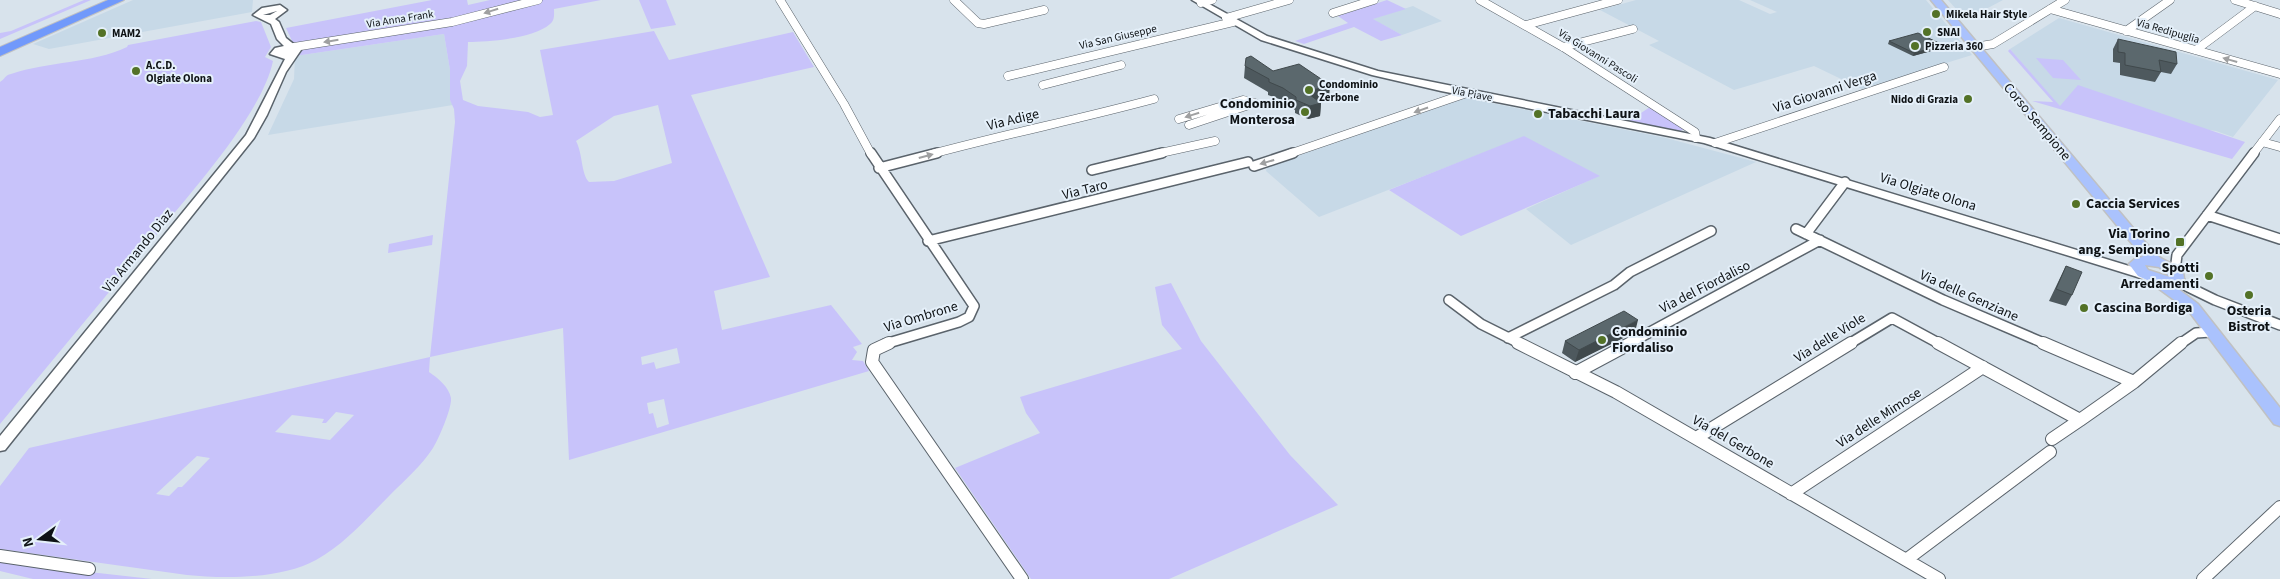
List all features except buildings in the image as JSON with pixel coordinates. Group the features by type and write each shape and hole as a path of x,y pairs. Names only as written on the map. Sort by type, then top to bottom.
{"highway":[{"path":"0,45 103,0"},
{"path":"0,52 118,0"}],"main road":[{"name":"Corso Sempione","path":"1936,0 2139,244 2174,278 2211,332 2280,420"},
{"path":"2139,244 2139,262"},
{"name":"Corso Sempione","path":"2158,263 2139,262 2137,268 2193,307"},
{"path":"2151,277 2174,278"}],"street":[{"name":"Via Anna Frank","path":"293,49 452,22 538,0"},
{"name":"Via Ombrone","path":"780,0 844,104 879,168 928,241 974,303 974,311 968,318 955,325 879,346 874,350 872,362 1022,579"},
{"path":"954,0 978,23 984,24 1044,10"},
{"path":"1198,1 1212,0"},
{"name":"Via San Giuseppe","path":"1008,76 1229,20 1289,0"},
{"path":"1333,13 1374,0"},
{"path":"1483,2 1498,0"},
{"path":"1526,25 1618,0"},
{"path":"1975,46 1993,44 2065,0"},
{"path":"2126,31 2170,0"},
{"path":"2235,0 2280,14"},
{"path":"262,15 266,1 278,11"},
{"name":"Via Piave","path":"1198,1 1229,20 1269,40 1397,79 1696,138 1760,156"},
{"name":"Via Giovanni Pascoli","path":"1483,2 1526,25 1691,129 1696,133 1696,138"},
{"path":"2196,50 2255,6"},
{"name":"Via Redipuglia","path":"2050,9 2280,74"},
{"path":"278,11 275,22 282,39 293,49 280,58"},
{"path":"262,15 278,11"},
{"path":"262,15 275,22"},
{"path":"1563,48 1633,29"},
{"name":"Via Armando Diaz","path":"0,446 250,136 269,101 280,58 282,39"},
{"name":"Via Armando Diaz","path":"280,58 293,49"},
{"path":"1043,85 1121,65"},
{"name":"Via Giovanni Verga","path":"1715,143 1944,67"},
{"name":"Via Taro","path":"928,241 1251,164 1466,93"},
{"name":"Via Adige","path":"879,168 1019,131 1085,118 1154,99"},
{"path":"1179,119 1243,100 1250,100 1255,103 1251,106 1189,126"},
{"path":"2280,119 2177,255 2174,278 2215,300 2280,325"},
{"path":"1092,170 1215,142"},
{"path":"2262,142 2280,147"},
{"name":"Via Olgiate Olona","path":"1760,156 2151,277"},
{"path":"1806,234 1845,182"},
{"path":"2207,215 2280,240"},
{"name":"Via delle Genziane","path":"1796,229 1976,314 2134,382"},
{"path":"1508,338 1614,285 1630,272 1711,231"},
{"name":"Via del Fiordaliso","path":"1575,372 1820,240"},
{"path":"2158,263 2177,255"},
{"name":"Via Olgiate Olona","path":"2088,258 2118,263 2139,262"},
{"name":"Via del Gerbone","path":"1449,300 1481,324 1616,392 1939,579"},
{"path":"2193,307 2198,301 2215,300"},
{"name":"Via delle Viole","path":"1696,438 1892,318 1983,367"},
{"path":"2052,439 2134,382 2192,335 2211,332"},
{"path":"1983,367 2080,420"},
{"name":"Via delle Mimose","path":"1791,494 1983,367"},
{"path":"1906,560 2050,452"},
{"path":"2203,579 2280,507"},
{"path":"0,556 89,569"}],"shaded area":[{"path":"84,0 91,0 0,39 0,33 11,31"},
{"path":"133,0 253,0 252,12 49,49 33,44"},
{"path":"432,0 467,0 468,5 490,0 601,0 554,9 553,21 534,33 499,40 468,42 467,66 460,81 463,100 478,106 528,112 540,117 553,115 540,50 654,31 669,60 793,32 814,67 691,95 770,277 714,291 722,330 831,305 862,344 853,347 857,352 852,360 863,361 869,371 569,460 563,328 430,357 455,122 454,109 450,100 450,70 444,34 295,56 304,48 294,45 286,28","holes":["658,105 672,163 614,181 589,182 586,178 576,141 614,116","677,348 680,363 656,369 654,362 642,365 641,357","664,399 669,424 657,428 653,413 649,414 647,403"]},
{"path":"639,0 666,0 676,25 651,29"},
{"path":"1387,0 1406,9 1373,19 1402,35 1381,41 1354,27 1304,44 1295,41 1348,23 1338,16"},
{"path":"1636,0 1739,0 1770,14 1777,12 1750,0 1926,0 1972,55 1862,89 1814,66 1734,90 1649,45 1659,41 1600,10"},
{"path":"1948,0 2003,0 1986,9 1986,14 1957,10"},
{"path":"1413,6 1442,21 1402,35 1372,19"},
{"path":"2059,18 2278,80 2233,137 2216,131 2062,109 2010,49"},
{"path":"256,21 261,22 271,47 265,57 273,61 266,82 241,128 206,174 0,424 0,82 6,76 25,70 99,57 113,53 128,45"},
{"path":"444,34 450,70 450,100 453,105 268,135 294,79 295,56"},
{"path":"2010,49 2060,106 2078,85 2245,142 2232,159 2032,101 2053,102 2008,51"},
{"path":"2036,58 2063,60 2081,80 2053,78"},
{"path":"1466,98 1666,138 1756,162 1571,245 1526,209 1599,176 1524,137 1319,217 1266,171 1267,167 1294,157"},
{"path":"1650,107 1685,129 1680,131 1629,121"},
{"path":"1524,136 1600,176 1461,236 1389,190"},
{"path":"433,235 432,245 388,253 389,244"},
{"path":"1171,283 1201,341 1290,455 1338,505 1169,579 1031,579 955,468 1040,433 1026,413 1020,397 1182,349 1162,325 1155,287"},
{"path":"430,357 429,372 446,387 451,398 445,423 429,454 355,530 327,554 316,560 286,571 270,574 235,577 187,575 0,549 0,486 29,448","holes":["336,412 354,415 330,440 275,432 292,415 324,419 322,423 326,423","197,456 210,458 182,487 178,487 169,496 156,494"]},
{"path":"0,562 152,579 33,579 0,571"}],"place":[{"name":"Mikela Hair Style","path":"1936,14"},
{"name":"SNAI","path":"1927,32"},
{"name":"MAM2","path":"102,33"},
{"name":"Pizzeria 360","path":"1915,46"},
{"name":"A.C.D. Olgiate Olona","path":"136,71"},
{"name":"Condominio Zerbone","path":"1309,90"},
{"name":"Nido di Grazia","path":"1968,99"},
{"name":"Condominio Monterosa","path":"1305,112"},
{"name":"Tabacchi Laura","path":"1538,114"},
{"name":"Caccia Services","path":"2076,204"},
{"name":"Via Torino ang. Sempione","path":"2180,242"},
{"name":"Spotti Arredamenti","path":"2209,276"},
{"name":"Osteria Bistrot","path":"2249,295"},
{"name":"Cascina Bordiga","path":"2084,308"},
{"name":"Condominio Fiordaliso","path":"1602,340"}]}
